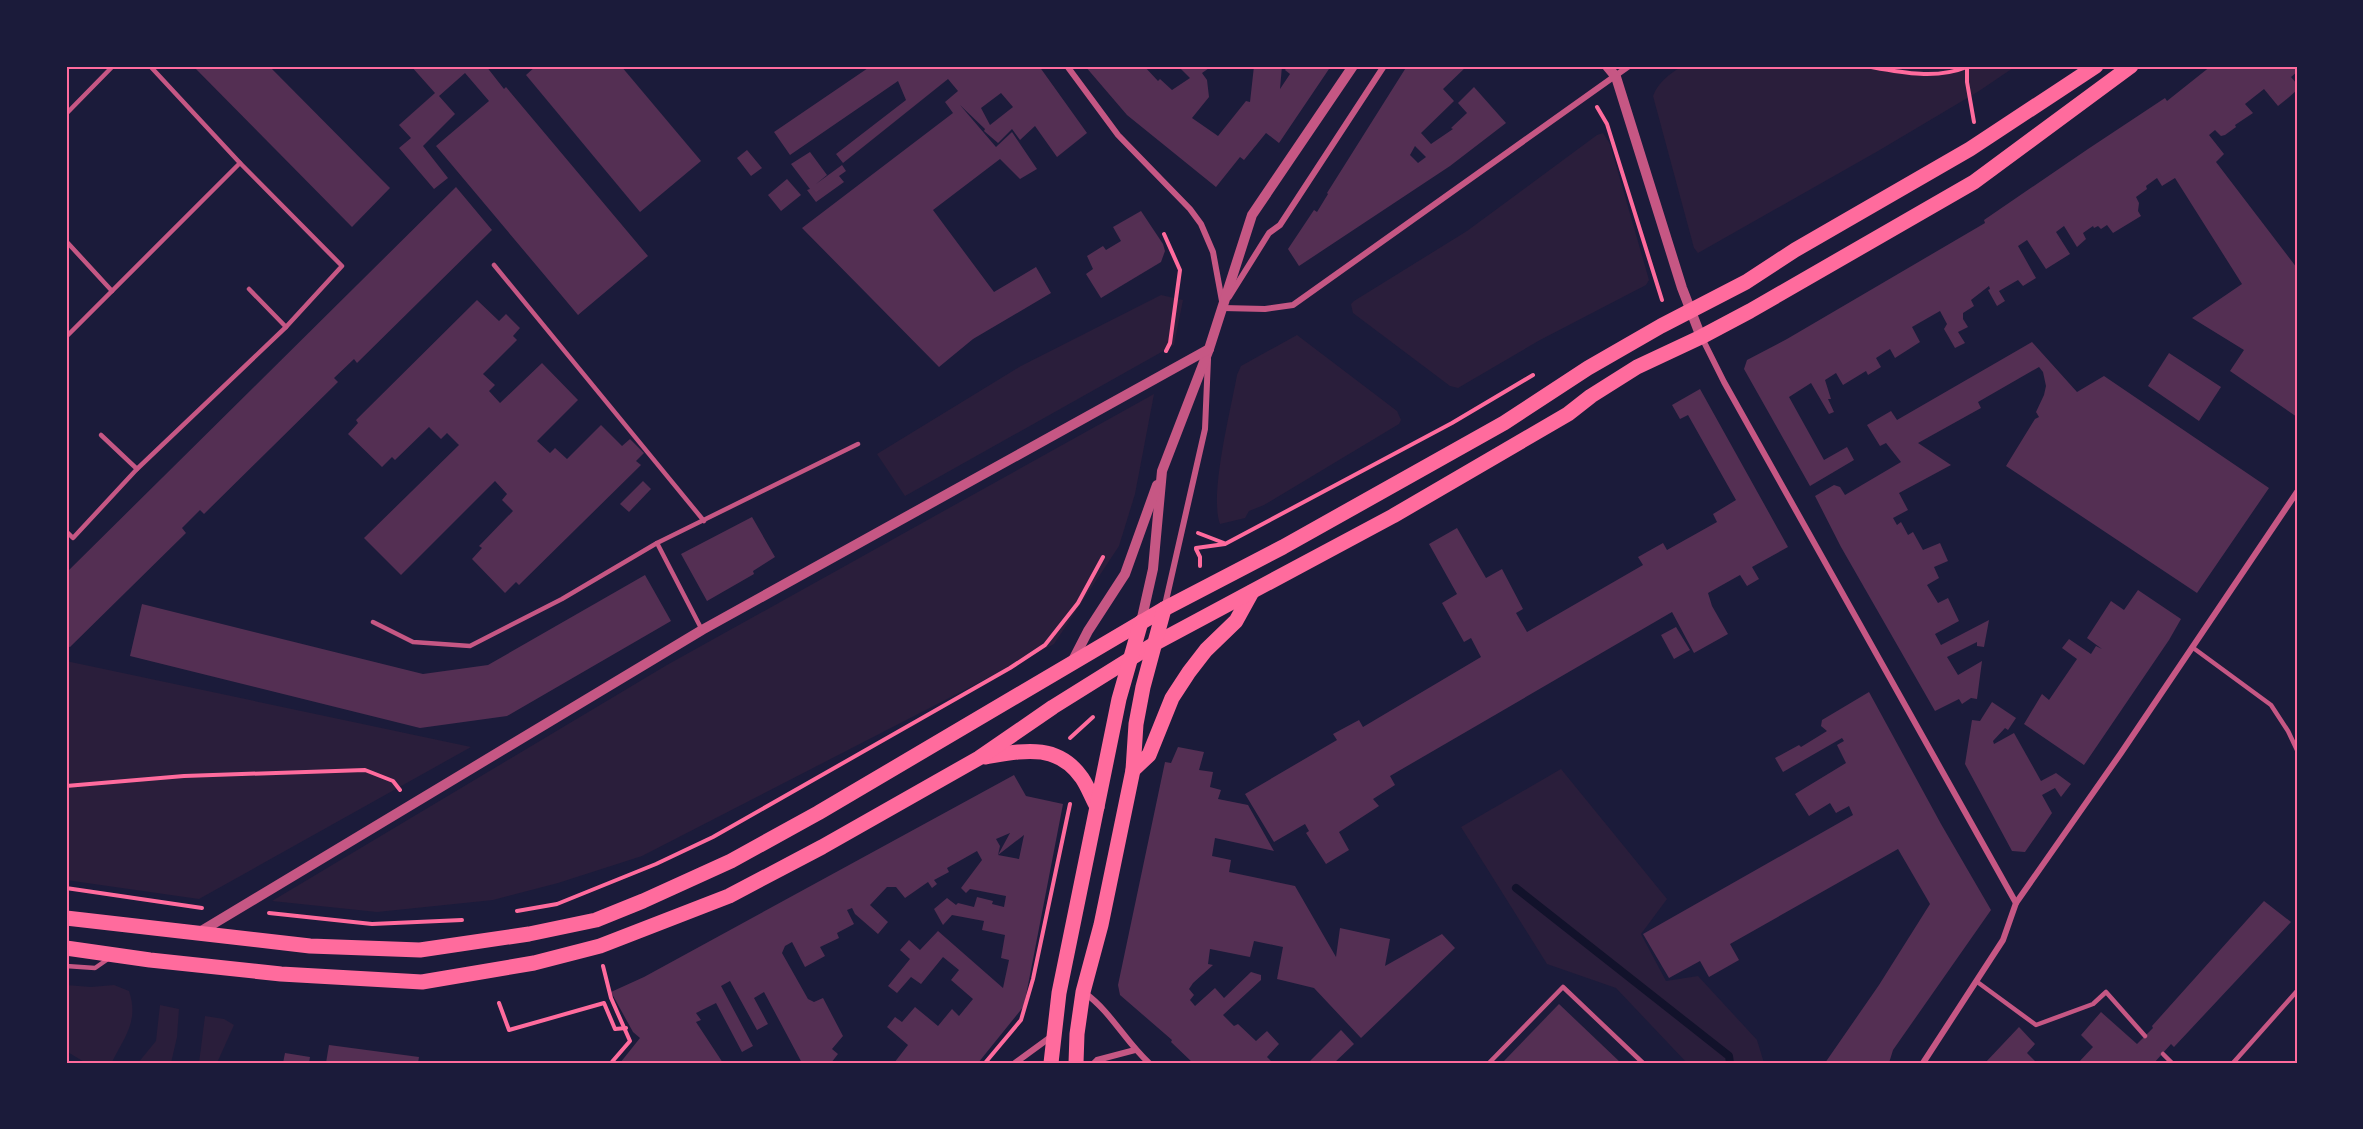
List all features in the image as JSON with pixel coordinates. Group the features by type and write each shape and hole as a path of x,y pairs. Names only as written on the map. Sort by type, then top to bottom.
{"main road":[{"path":"66,918 310,946 420,950 529,934 596,920 644,901 731,861 897,768 1141,622 1283,547 1504,423 1575,375 1746,282 1795,250 1970,149 2096,66"},
{"path":"66,948 150,960 281,974 422,982 534,963 600,946 729,896 822,847 979,758 1053,707 1154,644 1393,516 1568,414 1591,396 1637,368 1750,311 1974,182 2131,66"},
{"path":"1133,770 1149,755 1172,698 1189,672 1206,650 1236,621 1252,592"},
{"path":"1076,1063 1077,1034 1083,992 1101,925 1133,770 1136,724 1164,609"},
{"path":"1051,1063 1059,993 1119,699 1141,622"},
{"path":"979,758 1017,752 1045,751 1059,757 1082,778 1097,807"}],"street":[{"path":"1067,66 1118,135 1190,209 1201,224 1213,252 1223,308"},
{"path":"1071,664 1088,631 1125,574 1209,349 1255,208 1353,66"},
{"path":"1223,308 1269,233 1280,225 1384,66"},
{"path":"1607,66 1617,76 1682,288 1701,337 2016,903"},
{"path":"1223,308 1265,309 1293,305 1629,66"},
{"path":"198,933 702,630 1209,349"},
{"path":"1164,609 1204,429 1209,349"},
{"path":"1141,622 1153,569 1162,471"},
{"path":"1923,1063 2003,940 2016,903 2297,492"},
{"path":"1083,992 1101,1005 1135,1050 1149,1063"},
{"path":"1015,1063 1053,1036"},
{"path":"1094,1063 1097,1060 1135,1050"}],"lane":[{"path":"66,114 113,66"},
{"path":"66,531 74,538 137,469 286,327 342,266 240,163 150,66"},
{"path":"66,337 240,163"},
{"path":"66,241 112,291"},
{"path":"494,265 704,521"},
{"path":"249,289 286,327"},
{"path":"102,435 137,469"},
{"path":"373,622 413,642 470,646 562,599 657,543 858,444"},
{"path":"657,543 702,630"},
{"path":"2192,646 2271,705 2297,750"},
{"path":"66,966 95,968 116,954"},
{"path":"1976,981 2036,1025 2093,1004 2106,992 2145,1036"},
{"path":"1489,1063 1563,987 1642,1063"},
{"path":"2233,1063 2297,991"},
{"path":"2163,1054 2172,1063"}],"path":[{"path":"1866,66 1910,74 1957,71 1967,66 1967,82 1974,123"},
{"path":"1590,95 1607,124 1662,300"},
{"path":"1154,379 1170,343 1180,270 1164,234"},
{"path":"1652,306 1682,288"},
{"path":"1196,548 1225,544 1452,423 1542,370"},
{"path":"512,912 557,903 656,864 694,846 1010,668 1045,645 1078,603 1103,557"},
{"path":"66,786 184,776 364,770 393,781 412,805"},
{"path":"985,1063 1022,1020 1071,806 1070,797"},
{"path":"66,888 201,908 372,924 467,920"},
{"path":"603,966 611,998 630,1041 611,1063"},
{"path":"499,1003 510,1030 604,1003 615,1029 626,1028"}],"shaded area":[{"path":"1682,66 2016,66 1979,91 1878,151 1698,253 1694,248 1653,96 1661,82"},
{"path":"1603,133 1610,144 1649,280 1646,285 1540,340 1458,388 1450,386 1353,313 1351,304 1354,301 1467,231 1597,135"},
{"path":"1161,295 1183,300 1174,345 905,496 877,454 1021,366"},
{"path":"1297,335 1397,411 1401,420 1399,424 1264,505 1249,511 1245,518 1220,524 1217,511 1219,473 1237,375 1241,366"},
{"path":"1154,394 1135,494 1119,546 1054,644 642,856 558,883 493,900 377,912 272,901 667,665"},
{"path":"66,661 471,747 199,899 66,880"},
{"path":"1561,769 1667,899 1641,934 1666,981 1698,976 1757,1040 1764,1063 1687,1063 1616,988 1547,964 1461,827"},
{"path":"66,985 91,987 114,985 129,991 132,1002 131,1020 126,1036 112,1062 86,1063 66,1051"},
{"path":"160,1005 179,1009 177,1037 171,1063 138,1063 156,1041"},
{"path":"205,1016 224,1019 234,1025 217,1063 199,1063"}],"building":[{"path":"193,66 269,66 390,188 352,227"},
{"path":"411,66 486,66 648,256 578,315 436,146 489,101 465,73 439,96 455,114 423,146 448,178 434,189 399,148 411,138 399,125 435,93"},
{"path":"536,66 621,66 701,161 640,212 526,75"},
{"path":"871,66 1039,66 1087,133 1057,157 1035,126 1020,140 1012,129 998,143 960,105 996,147 1012,132 1037,169 1020,179 1000,159 933,210 994,292 1036,267 1051,293 973,339 939,367 802,228 953,113 945,102 958,91 948,79 843,163 836,154 906,100 898,81 790,155 774,132","holes":["1001,93 1013,107 990,125 981,108"]},
{"path":"1085,66 1130,66 1132,69 1144,66 1158,81 1160,79 1172,90 1190,78 1178,66 1212,66 1202,73 1207,80 1209,97 1192,118 1218,136 1246,101 1250,102 1254,66 1282,66 1280,89 1290,74 1285,70 1288,66 1331,66 1279,143 1266,133 1244,160 1240,157 1216,187 1127,115"},
{"path":"1407,66 1467,66 1443,89 1454,101 1421,133 1431,144 1453,129 1451,128 1467,113 1458,103 1474,87 1506,123 1450,166 1299,266 1288,249 1314,210 1317,212","holes":["1415,146 1426,157 1418,163 1410,155"]},
{"path":"2211,66 2297,66 2297,72 2291,77 2297,84 2297,90 2278,106 2264,89 2245,104 2253,113 2225,135 2221,136 2215,130 2209,135 2224,154 2216,162 2297,268 2297,417 2230,371 2244,350 2192,318 2242,284 2175,178 2162,186 2157,178 2136,197 2141,216 2113,233 2107,225 2101,229 2093,226 2083,233 2086,239 2077,247 2064,226 2056,232 2070,254 2046,269 2027,240 2018,246 2036,278 2023,286 2018,280 1999,291 2005,301 1997,306 1988,290 1989,286 1971,300 1974,306 1963,313 1963,319 1968,327 1958,332 1965,343 1955,348 1944,329 1947,324 1940,311 1912,327 1920,342 1895,358 1890,349 1876,358 1881,367 1868,375 1866,371 1843,385 1836,373 1825,380 1831,399 1828,399 1834,412 1829,414 1811,383 1789,397 1824,460 1847,447 1854,460 1810,486 1744,369 1747,360 1985,223 1984,220 2088,149 2165,98 2167,101"},
{"path":"747,150 762,168 751,176 737,158"},
{"path":"810,152 827,175 816,184 842,165 846,171 839,176 844,182 816,202 807,190 810,189 791,164"},
{"path":"787,179 801,195 781,211 768,195"},
{"path":"456,187 492,230 357,363 354,359 334,378 338,382 204,514 200,510 182,528 186,533 70,647 66,646 66,573"},
{"path":"1141,211 1163,244 1165,251 1161,262 1101,298 1086,274 1093,269 1087,256 1103,246 1106,250 1121,241 1113,227"},
{"path":"477,300 499,321 506,314 520,328 513,336 517,340 483,374 495,385 489,391 500,403 542,363 578,400 537,441 550,453 555,448 567,459 601,425 622,446 630,439 644,453 636,461 641,465 519,585 516,582 505,593 472,559 482,548 479,546 513,511 502,500 507,494 495,481 401,575 364,538 459,445 447,433 441,439 429,427 395,460 392,457 382,467 348,434 358,423 356,420"},
{"path":"2032,342 2077,392 2104,376 2269,488 2197,593 2006,466 2035,419 2039,417 2036,412 2046,386 2043,372 2039,367 1978,402 1981,408 1918,443 1951,465 1899,493 1908,510 1893,518 1897,525 1901,522 1908,535 1913,532 1923,550 1940,543 1948,561 1934,567 1939,578 1927,585 1938,603 1948,598 1959,621 1935,634 1941,645 1989,620 1984,647 1977,646 1977,642 1947,657 1958,675 1982,661 1977,699 1971,698 1962,704 1959,699 1935,711 1841,547 1815,496 1834,485 1840,487 1845,495 1901,462 1886,443 1880,446 1867,425 1891,411 1897,420"},
{"path":"2169,353 2221,387 2199,421 2148,386"},
{"path":"1700,389 1788,547 1752,567 1759,579 1747,586 1740,575 1708,593 1712,606 1728,634 1694,653 1672,612 1390,776 1395,785 1373,799 1379,806 1339,832 1349,850 1326,864 1306,833 1309,831 1305,824 1274,842 1245,794 1337,740 1333,734 1359,720 1363,727 1481,657 1471,638 1464,642 1442,603 1457,594 1429,544 1457,528 1486,578 1502,569 1523,609 1516,613 1527,632 1643,565 1638,557 1663,543 1667,550 1717,522 1713,514 1736,500 1688,415 1680,419 1672,405"},
{"path":"643,481 651,489 629,512 620,504"},
{"path":"752,517 775,557 753,571 754,574 707,601 681,554"},
{"path":"645,575 671,621 507,716 420,728 130,656 142,604 423,674 488,665"},
{"path":"2138,590 2181,619 2084,765 2024,724 2042,694 2049,700 2077,659 2062,648 2069,639 2091,654 2096,646 2102,649 2087,638 2111,601 2124,610"},
{"path":"1676,627 1690,650 1674,659 1661,635"},
{"path":"1869,692 1991,910 1893,1050 1889,1063 1825,1063 1879,985 1930,904 1898,849 1730,944 1739,960 1709,977 1700,961 1669,978 1643,934 1853,815 1849,806 1836,813 1830,803 1809,816 1795,794 1846,763 1837,745 1844,741 1842,738 1783,772 1775,758 1799,745 1801,747 1827,731 1821,726 1822,720"},
{"path":"1992,702 2016,718 2008,730 2005,728 1993,741 1994,744 2014,733 2041,781 2056,773 2071,784 2061,797 2055,788 2042,795 2052,813 2025,852 2012,851 1965,764 1972,720 1980,721"},
{"path":"1178,747 1204,752 1199,770 1213,772 1210,787 1221,790 1218,799 1248,805 1274,851 1215,838 1212,856 1231,860 1229,872 1295,886 1336,957 1340,928 1390,939 1385,966 1442,934 1455,948 1361,1038 1314,988 1277,979 1283,947 1254,941 1250,957 1210,949 1208,964 1213,965 1189,989 1194,995 1190,1000 1195,1006 1215,988 1224,998 1251,972 1261,975 1261,980 1223,1015 1234,1026 1238,1024 1256,1041 1267,1031 1279,1044 1267,1057 1271,1061 1269,1063 1193,1063 1171,1042 1172,1040 1120,995 1118,985 1165,762 1171,763"},
{"path":"1014,775 1026,796 1063,804 1024,1006 978,1063 894,1063 908,1045 887,1027 895,1017 902,1022 915,1007 938,1026 952,1009 959,1016 973,999 951,980 959,970 943,957 921,984 911,977 897,993 888,986 910,959 900,950 909,940 920,950 938,931 1003,988 1009,960 1001,958 1005,935 982,930 984,921 952,915 943,925 934,909 947,898 956,905 958,903 974,907 977,897 993,901 992,904 1004,907 1006,896 970,889 966,893 961,888 982,860 977,851 947,868 949,872 934,880 937,884 932,888 928,882 905,898 896,887 887,887 870,905 888,922 878,934 855,914 852,908 847,910 854,924 837,933 839,938 820,947 825,956 805,967 792,942 785,946 782,953 808,999 814,1002 823,998 843,1036 832,1049 838,1054 831,1063 802,1063 764,992 754,998 768,1024 757,1030 730,981 721,986 753,1046 742,1052 716,1003 696,1013 701,1020 696,1022 723,1063 620,1063 640,1038 633,1032 611,992 644,977","holes":["1010,833 998,855 1000,846 996,839","1024,835 1019,859 998,855"]},
{"path":"2264,901 2291,922 2174,1047 2171,1044 2154,1063 2078,1063 2093,1047 2081,1035 2101,1012 2137,1044"},
{"path":"1559,1004 1621,1063 1502,1063"},
{"path":"2019,1027 2035,1044 2027,1053 2037,1063 1985,1063"},
{"path":"1341,1030 1354,1044 1334,1063 1308,1063"},
{"path":"329,1045 419,1057 418,1063 326,1063"},
{"path":"285,1053 310,1057 309,1063 283,1063"}],"waterway":[{"path":"1516,888 1729,1056 1730,1063"}]}
